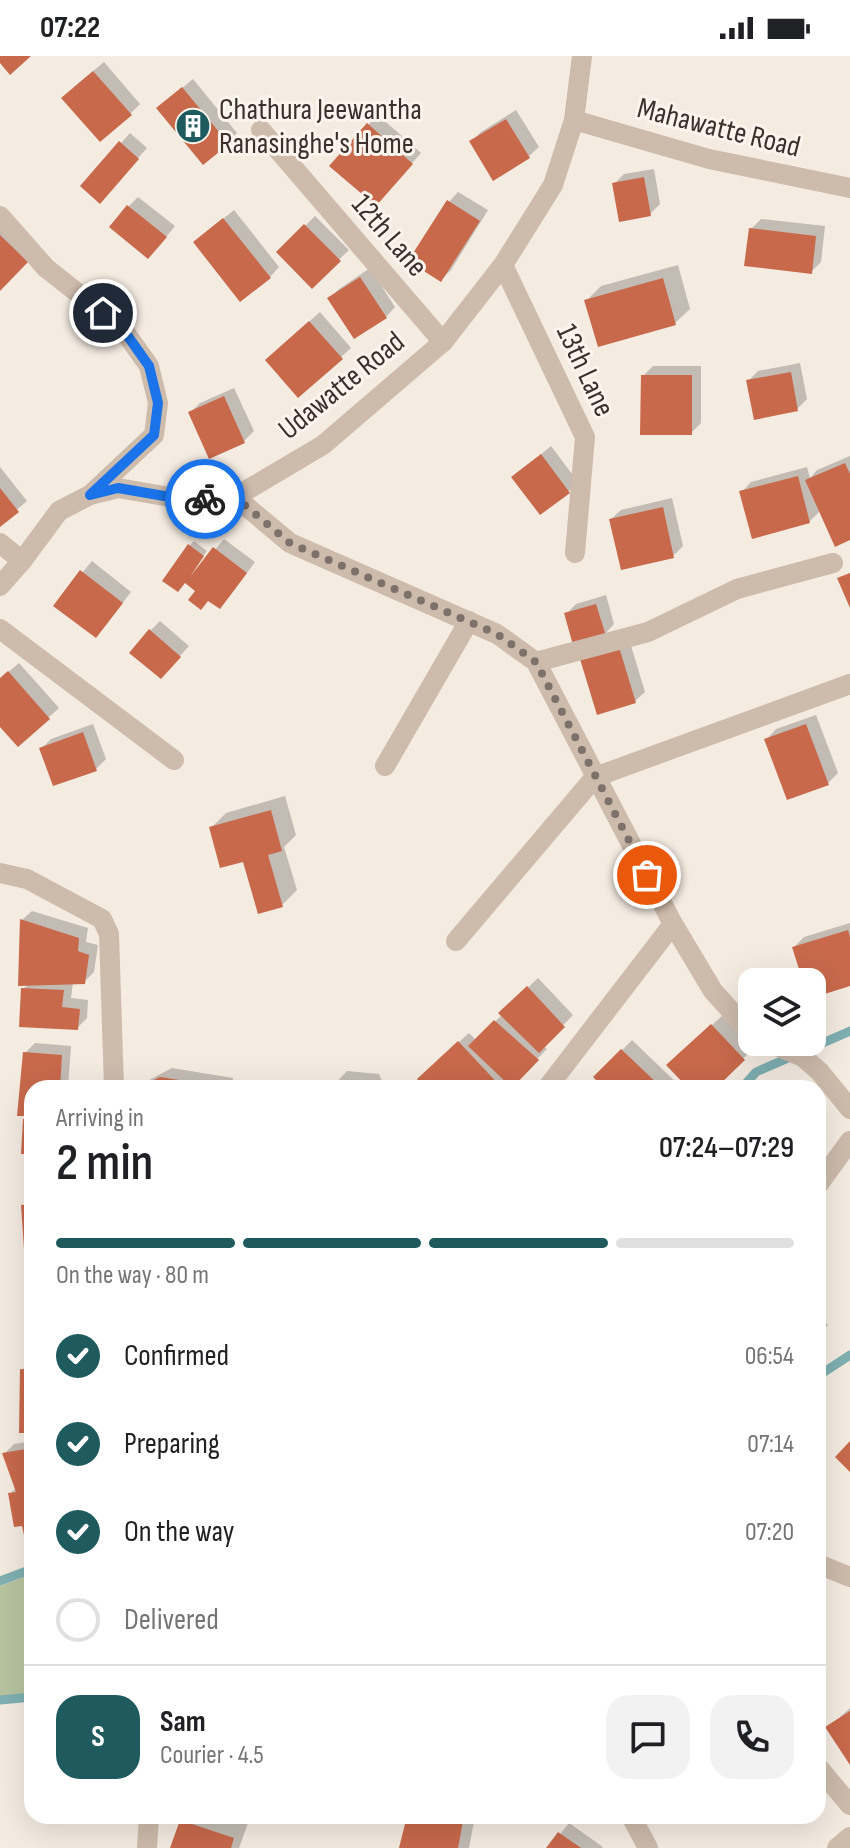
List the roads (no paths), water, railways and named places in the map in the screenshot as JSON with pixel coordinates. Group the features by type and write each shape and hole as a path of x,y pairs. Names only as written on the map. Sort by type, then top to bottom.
{"street":[{"name":"Udawatte Road","path":"0,586 59,511 90,495 118,488 193,501 235,497 323,445 443,342 503,265 553,185 574,120 582,56"},
{"name":"Mahawatte Road","path":"574,120 709,159 850,188"},
{"name":"12th Lane","path":"261,130 443,342"},
{"path":"0,216 46,268 122,328 149,366 158,403 154,435 90,495"},
{"name":"13th Lane","path":"503,265 585,437 575,553"},
{"path":"235,497 290,543 497,634 536,662 673,924 713,991 738,1019"},
{"path":"0,543 22,561"},
{"path":"536,662 648,632 737,589 833,563"},
{"path":"385,766 469,621"},
{"path":"0,629 174,760"},
{"path":"456,941 595,777 850,684"},
{"path":"0,873 27,879 102,919 109,934 114,1080"},
{"path":"553,1080 673,924"},
{"path":"801,1056 820,1072 850,1109"},
{"path":"826,1174 850,1141"},
{"path":"826,1567 850,1577"},
{"path":"826,1776 850,1805"},
{"path":"147,1848 148,1824"},
{"path":"635,1824 648,1848"},
{"path":"837,1848 850,1837"}],"waterway":[{"path":"749,1080 756,1072 850,1031"},
{"path":"826,1371 850,1355"},
{"path":"0,1581 24,1572"},
{"path":"0,1700 24,1698"}],"place":[{"name":"Chathura Jeewantha Ranasinghe's Home","path":"193,126"}]}
